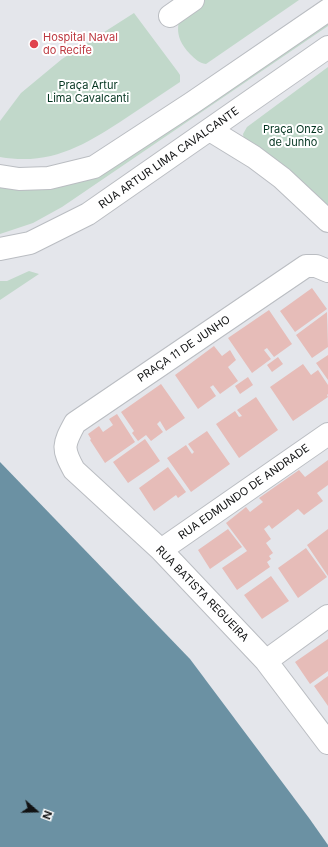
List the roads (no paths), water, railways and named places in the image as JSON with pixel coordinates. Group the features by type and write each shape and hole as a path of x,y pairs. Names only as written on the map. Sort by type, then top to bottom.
{"street":[{"path":"170,16 193,0"},
{"path":"0,176 18,179 49,178 94,167 192,103 328,10"},
{"name":"RUA ARTUR LIMA CAVALCANTE","path":"0,249 30,243 88,214 328,47"},
{"path":"210,130 254,157 282,178 328,221"},
{"name":"PRAÇA 11 DE JUNHO","path":"66,455 66,440 76,423 306,266 316,266 326,270"},
{"name":"RUA EDMUNDO DE ANDRADE","path":"161,550 328,434"},
{"name":"RUA BATISTA REGUEIRA","path":"66,455 74,470 161,550 266,661 328,743"},
{"path":"266,661 328,616"}],"water":[{"path":"0,462 190,659 309,818 328,847 0,847"}],"place":[{"name":"Hospital Naval do Recife","path":"34,44"}],"park label":[{"name":"Praça Artur Lima Cavalcanti","path":"88,92"},
{"name":"Praça Onze de Junho","path":"293,136"}]}
